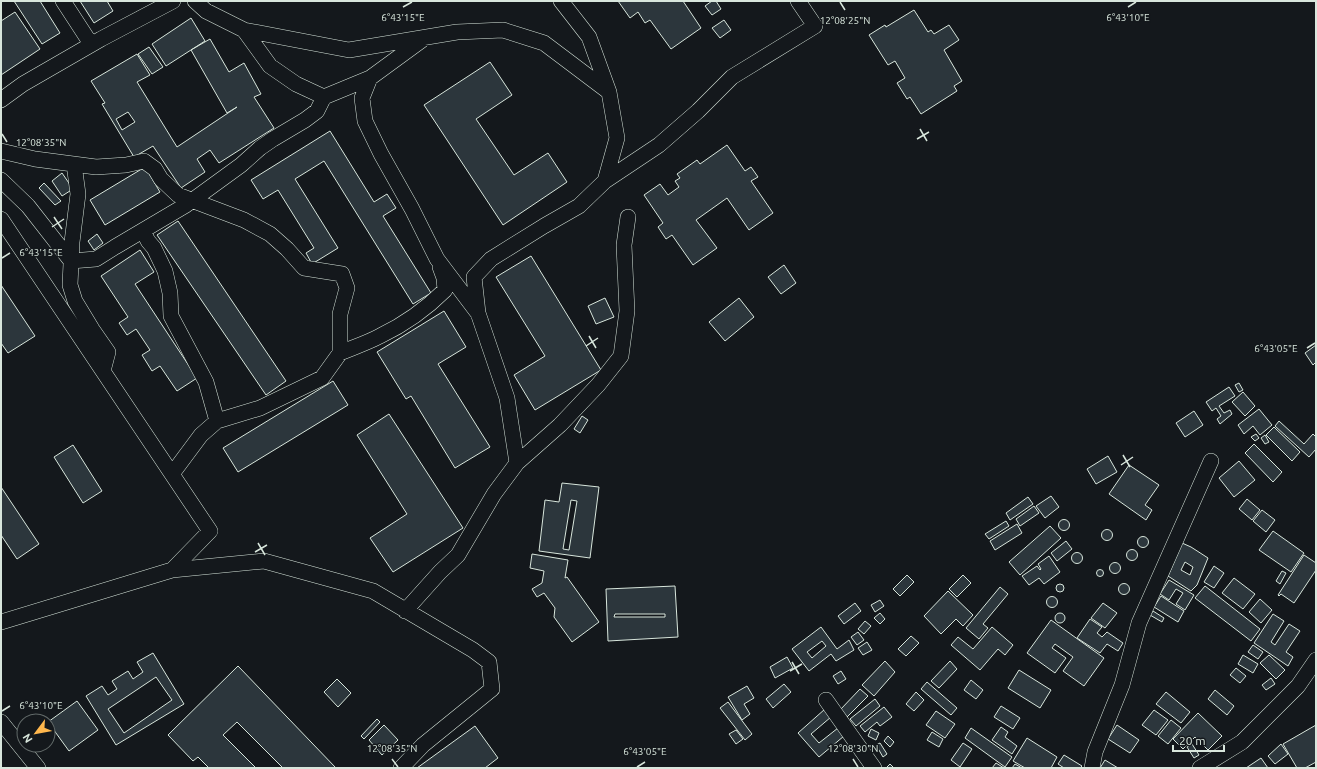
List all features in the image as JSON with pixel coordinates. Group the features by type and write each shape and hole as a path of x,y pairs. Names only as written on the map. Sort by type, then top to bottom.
{"street":[{"path":"62,1 91,44"},
{"path":"1,100 23,84 91,44 174,1"},
{"path":"195,1 206,11 244,30 349,50 457,32 503,30 544,43 609,92"},
{"path":"561,1 589,37 609,92 617,138 605,181"},
{"path":"517,463 507,398 478,313 474,277 491,259 544,226 580,206 605,181 659,145 698,111 732,77 815,26 798,1"},
{"path":"244,30 270,66 296,84 324,97"},
{"path":"71,261 96,259 186,205 241,165 260,148 318,111 324,97 370,78 425,37"},
{"path":"172,474 201,435 218,421 260,408 322,378 340,353 381,336 419,312 445,290 444,278 437,259 365,121 362,98 370,78"},
{"path":"1,151 35,160 96,167 126,165 144,161 155,169 161,179 178,195 244,220 270,234 287,249 304,268 342,274 347,288 340,314 340,353"},
{"path":"74,164 78,194 72,242 70,285 75,301 108,352 103,371"},
{"path":"1,180 28,206 71,261"},
{"path":"405,611 440,572 458,555 494,494 517,463 560,425 598,385 621,356 627,311 624,244 628,217"},
{"path":"1,219 210,531 172,570"},
{"path":"143,231 148,241 154,248 165,270 170,293 171,316 206,382 218,421"},
{"path":"437,259 478,313"},
{"path":"1092,768 1095,752 1122,685 1139,623 1211,461"},
{"path":"1,622 172,570 264,561 374,591 405,611 473,650 489,662 492,688 424,745 402,768"},
{"path":"1200,768 1242,742 1298,686 1316,660"},
{"path":"826,700 874,768"},
{"path":"1,722 38,768"}],"building":[{"path":"14,1 40,1 60,33 42,44"},
{"path":"80,1 107,1 113,11 94,23"},
{"path":"618,1 683,1 701,28 671,49 650,20 645,23 638,12 630,18"},
{"path":"712,1 716,1 721,9 712,15 705,6"},
{"path":"914,10 928,32 931,30 934,34 949,25 959,40 944,50 962,81 954,86 957,91 921,114 910,97 907,99 897,83 905,78 895,61 888,65 869,35 885,25 886,27"},
{"path":"15,12 40,49 1,75 1,21"},
{"path":"191,18 205,41 166,66 152,44"},
{"path":"724,20 731,30 720,38 712,28"},
{"path":"210,39 229,72 244,63 261,94 254,97 274,128 219,163 210,150 197,159 205,172 181,188 153,146 134,157 102,104 105,103 91,81 137,54 150,75 137,82 177,147 237,107 227,113 191,50","holes":["128,112 135,122 122,130 116,119"]},
{"path":"149,47 163,67 152,74 138,54"},
{"path":"490,62 512,95 476,119 514,175 548,153 567,182 503,225 424,105"},
{"path":"330,131 374,202 387,194 396,208 383,216 431,293 413,304 324,161 295,179 338,248 312,264 306,253 314,248 278,190 263,199 251,180"},
{"path":"727,145 745,171 751,167 758,177 751,181 773,213 749,230 727,198 696,220 717,248 693,265 672,235 666,239 658,227 663,223 644,195 660,184 668,195 679,187 675,181 680,178 677,174 697,160 700,164"},
{"path":"145,167 160,192 105,225 90,200"},
{"path":"62,173 73,189 62,196 52,181"},
{"path":"44,183 61,201 55,205 39,188"},
{"path":"178,221 286,381 266,395 157,235"},
{"path":"97,234 103,243 94,250 88,241"},
{"path":"140,250 154,272 135,284 197,378 177,391 160,366 152,371 142,355 150,350 136,329 127,335 119,323 128,317 101,276"},
{"path":"531,256 601,370 535,410 514,375 545,356 496,277"},
{"path":"784,265 796,283 781,294 768,277"},
{"path":"1,285 35,336 8,353 1,343"},
{"path":"605,298 614,317 596,324 588,306"},
{"path":"739,298 754,317 725,341 709,322"},
{"path":"444,311 466,347 438,364 490,447 455,468 411,396 406,399 377,352"},
{"path":"1316,345 1316,362 1313,365 1305,353"},
{"path":"333,381 348,405 238,472 223,448"},
{"path":"1239,383 1243,390 1239,392 1235,385"},
{"path":"1229,387 1235,396 1219,406 1224,413 1230,410 1232,414 1220,424 1217,419 1221,416 1216,408 1212,411 1206,402"},
{"path":"1243,392 1255,406 1245,416 1232,402"},
{"path":"1259,409 1272,425 1260,435 1253,426 1244,434 1238,425"},
{"path":"1194,411 1203,425 1185,437 1176,423"},
{"path":"389,414 463,528 393,572 370,538 407,514 357,435"},
{"path":"582,416 588,420 580,433 574,429"},
{"path":"1279,421 1304,444 1313,434 1316,437 1316,449 1309,457 1275,426"},
{"path":"1274,427 1300,452 1292,461 1266,435"},
{"path":"1256,434 1259,438 1255,441 1251,437"},
{"path":"1265,435 1269,442 1265,444 1261,438"},
{"path":"1254,444 1282,472 1273,482 1245,453"},
{"path":"73,445 102,491 83,503 54,457"},
{"path":"1108,456 1117,472 1096,484 1087,469"},
{"path":"1239,461 1255,480 1234,497 1219,478"},
{"path":"1129,465 1159,485 1145,505 1152,510 1146,520 1109,494"},
{"path":"562,483 599,487 590,558 539,551 545,500 559,502","holes":["571,500 577,501 569,550 563,549"]},
{"path":"1,487 39,544 17,559 1,535"},
{"path":"1051,496 1059,507 1045,518 1036,506"},
{"path":"1028,497 1033,504 1010,520 1006,513"},
{"path":"1247,499 1260,510 1252,520 1239,509"},
{"path":"1034,506 1039,513 1020,526 1016,519"},
{"path":"1262,510 1275,520 1266,532 1253,521"},
{"path":"1062,520 1066,520 1068,521 1068,529 1062,530 1059,527 1059,523"},
{"path":"1006,521 1009,526 989,539 985,534"},
{"path":"1017,524 1022,533 995,550 990,541"},
{"path":"1050,526 1061,538 1020,575 1009,562"},
{"path":"1105,530 1109,530 1111,531 1111,539 1105,540 1102,537 1102,533"},
{"path":"1273,531 1304,553 1291,572 1259,550"},
{"path":"1141,537 1145,537 1147,538 1147,546 1141,547 1138,544 1138,540"},
{"path":"1066,541 1072,549 1057,561 1051,553"},
{"path":"1182,543 1208,558 1197,585 1191,591 1168,576","holes":["1185,562 1193,567 1190,575 1181,570"]},
{"path":"1130,550 1134,550 1136,551 1136,559 1130,560 1127,557 1127,553"},
{"path":"1075,553 1079,553 1081,554 1081,562 1075,563 1072,560 1072,556"},
{"path":"532,554 568,560 565,578 567,577 599,622 572,642 554,617 555,608 544,593 537,597 532,589 542,583 544,571 530,568"},
{"path":"1304,555 1316,563 1316,570 1294,603 1281,594 1279,596 1278,595"},
{"path":"1049,556 1060,572 1044,584 1039,578 1029,585 1022,576 1037,566 1040,570 1041,569 1038,564"},
{"path":"1113,563 1117,563 1119,564 1119,572 1113,573 1110,570 1110,566"},
{"path":"1214,566 1224,573 1214,588 1204,582"},
{"path":"1100,570 1103,573 1100,576 1097,573"},
{"path":"1282,571 1286,573 1280,584 1276,581"},
{"path":"907,575 914,582 900,596 893,589"},
{"path":"963,575 971,583 957,597 949,589"},
{"path":"1234,578 1255,594 1243,609 1222,593"},
{"path":"1169,580 1194,595 1185,610 1176,604 1183,593 1176,589 1169,600 1160,594"},
{"path":"1060,584 1063,585 1063,591 1060,592 1057,591 1056,588 1057,585"},
{"path":"1122,584 1126,584 1128,585 1128,593 1122,594 1119,591 1119,587"},
{"path":"675,586 678,637 608,641 606,589","holes":["615,614 665,614 665,617 614,617"]},
{"path":"1205,586 1260,629 1251,641 1195,598"},
{"path":"1000,587 1008,594 983,624 988,628 979,639 966,628"},
{"path":"948,591 973,615 963,626 956,619 941,634 924,616"},
{"path":"1161,596 1184,611 1178,622 1154,607"},
{"path":"1050,597 1054,597 1056,598 1056,606 1050,607 1047,604 1047,600"},
{"path":"1260,599 1272,610 1261,623 1249,612"},
{"path":"880,600 884,606 875,612 871,605"},
{"path":"855,603 861,611 844,624 838,616"},
{"path":"1103,603 1117,613 1105,628 1091,618"},
{"path":"1153,611 1164,618 1162,622 1150,615"},
{"path":"880,613 885,619 880,624 874,618"},
{"path":"1058,613 1062,613 1064,614 1064,622 1058,623 1055,620 1055,616"},
{"path":"1273,614 1284,621 1271,642 1275,645 1289,624 1300,631 1286,652 1293,657 1288,666 1254,643"},
{"path":"1090,619 1102,627 1097,633 1102,637 1107,632 1123,643 1118,651 1107,644 1100,653 1077,638"},
{"path":"1051,620 1104,658 1084,686 1063,671 1073,657 1055,644 1052,648 1066,658 1055,673 1027,653"},
{"path":"865,621 871,626 864,634 858,629"},
{"path":"821,627 837,649 849,640 854,650 836,661 831,654 809,671 792,649","holes":["822,641 826,646 812,658 807,652"]},
{"path":"992,627 1013,645 1005,655 998,649 980,670 951,645 958,637 973,649"},
{"path":"858,632 864,640 857,645 851,637"},
{"path":"911,636 919,643 906,656 898,649"},
{"path":"867,642 872,650 863,655 858,648"},
{"path":"1253,645 1263,652 1258,659 1248,652"},
{"path":"153,653 184,704 116,745 86,696 102,686 108,695 117,689 112,681 128,671 133,679 143,672 137,662","holes":["156,677 172,700 124,733 108,709"]},
{"path":"1243,655 1258,664 1253,673 1238,664"},
{"path":"1269,655 1285,670 1276,679 1260,663"},
{"path":"787,657 793,668 775,678 770,667"},
{"path":"885,661 895,672 874,696 862,685"},
{"path":"950,661 957,669 939,688 931,681"},
{"path":"238,666 336,768 283,768 237,722 223,735 256,768 209,768 198,757 193,761 168,735"},
{"path":"1236,668 1246,676 1240,683 1230,675"},
{"path":"1019,670 1051,690 1040,708 1008,688"},
{"path":"841,671 846,679 838,684 833,676"},
{"path":"1271,678 1275,684 1266,690 1262,685"},
{"path":"337,679 351,693 338,707 324,692"},
{"path":"971,680 983,690 976,699 964,690"},
{"path":"927,682 957,708 951,715 921,689"},
{"path":"784,684 791,692 773,708 766,699"},
{"path":"747,686 754,698 744,704 750,714 742,720 728,697"},
{"path":"860,689 868,696 847,717 840,710"},
{"path":"1215,690 1234,706 1227,715 1208,699"},
{"path":"916,692 924,700 914,711 906,704"},
{"path":"1166,692 1190,712 1181,723 1156,704"},
{"path":"875,699 880,706 856,726 850,719"},
{"path":"77,701 98,730 69,751 56,733 56,716"},
{"path":"728,702 752,734 745,740 720,708"},
{"path":"1001,706 1020,718 1013,729 994,717"},
{"path":"884,707 892,717 880,726 877,722 865,732 860,726"},
{"path":"825,709 831,717 811,734 819,743 838,728 844,736 819,757 798,733"},
{"path":"1154,710 1168,720 1156,735 1142,725"},
{"path":"936,711 955,724 945,738 926,725"},
{"path":"1198,713 1222,736 1208,750 1195,737 1183,749 1173,739"},
{"path":"377,719 380,722 364,739 361,736"},
{"path":"1171,720 1181,728 1168,744 1158,736"},
{"path":"384,725 398,740 382,755 369,740"},
{"path":"1117,725 1139,740 1130,753 1108,739"},
{"path":"1316,725 1316,762 1305,768 1297,768 1283,744"},
{"path":"475,726 498,758 485,768 417,768"},
{"path":"1001,727 1008,732 1005,737 1017,746 1012,754 992,740"},
{"path":"971,728 1012,757 1005,767 965,738"},
{"path":"871,729 879,733 876,740 868,736"},
{"path":"736,730 743,739 736,744 729,734"},
{"path":"932,732 943,739 939,747 927,740"},
{"path":"888,736 894,742 890,747 884,741"},
{"path":"1027,738 1057,757 1051,768 1025,768 1013,761"},
{"path":"880,743 887,754 883,757 876,745"},
{"path":"963,743 972,749 960,767 951,760"},
{"path":"1192,744 1199,755 1194,758 1187,747"},
{"path":"1281,744 1288,754 1275,764 1268,756"},
{"path":"1064,755 1082,766 1080,768 1064,768 1058,764"},
{"path":"1261,758 1268,768 1246,768"},
{"path":"1105,760 1118,768 1100,768"},
{"path":"996,763 1004,768 992,768"},
{"path":"890,764 894,768 886,768"},
{"path":"1015,764 1022,768 1012,768"}]}
